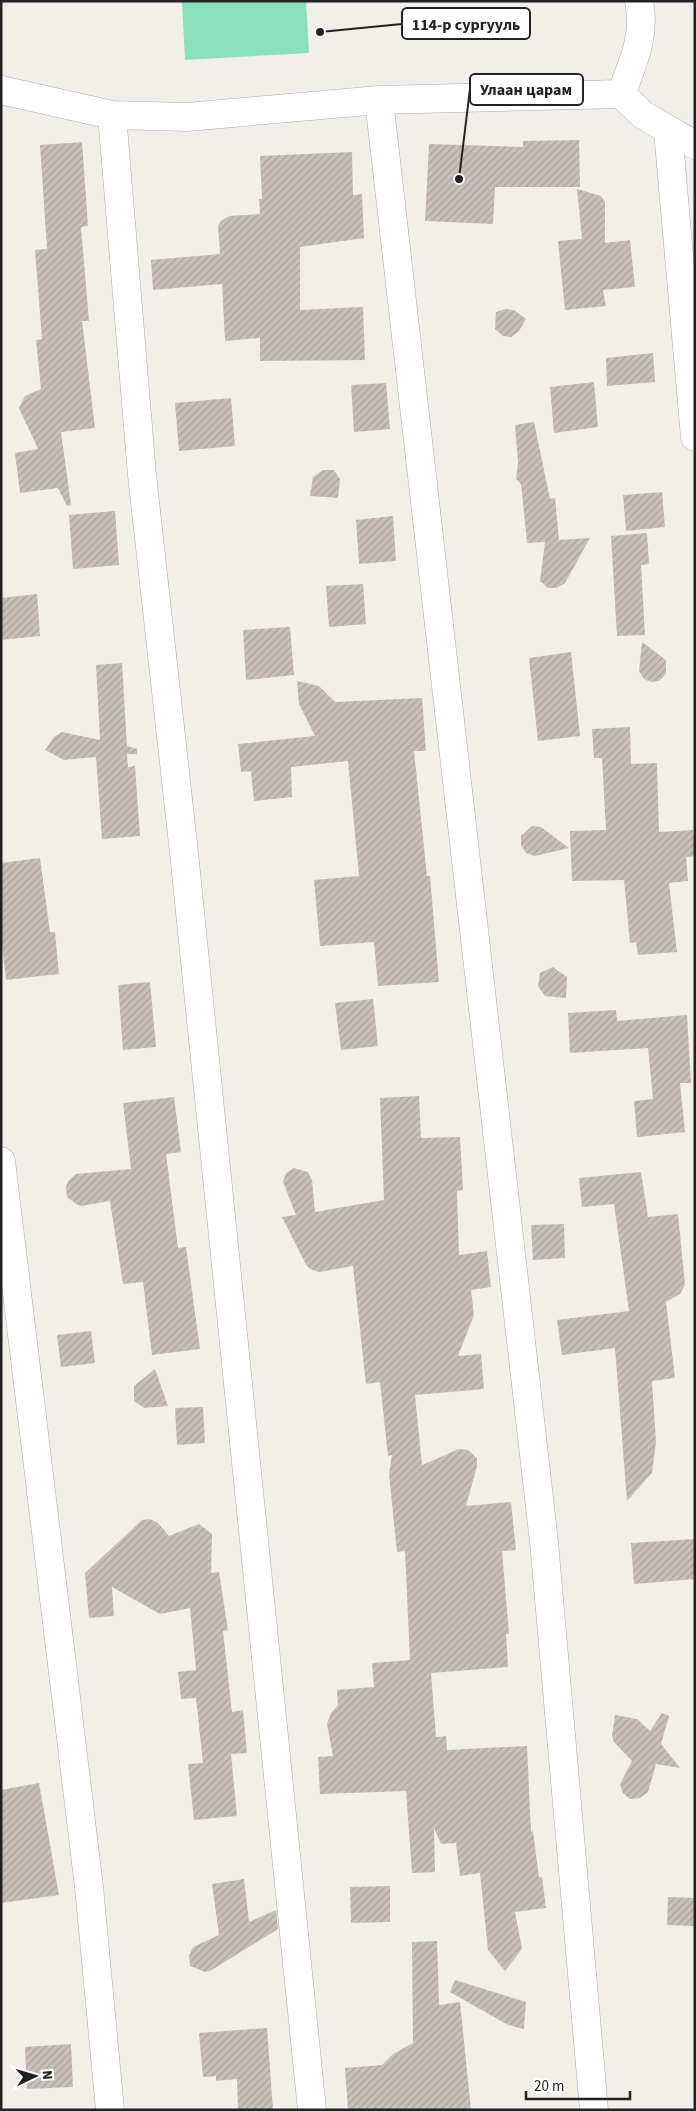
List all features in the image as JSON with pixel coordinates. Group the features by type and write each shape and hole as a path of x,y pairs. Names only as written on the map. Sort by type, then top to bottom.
{"street":[{"path":"621,94 640,42 641,11 639,1"},
{"path":"1,90 112,115 187,117 379,100 621,94 643,115 695,145"},
{"path":"379,100 544,1542 594,2110"},
{"path":"112,115 142,475 184,853 312,2110"},
{"path":"668,131 695,438"},
{"path":"1,1161 89,1886 110,2110"}],"green space":[{"path":"182,1 306,1 309,53 185,60"}],"building":[{"path":"579,140 580,187 495,187 493,224 425,221 429,144 523,147 523,141"},
{"path":"82,142 88,226 81,227 89,321 82,321 95,428 61,432 71,505 67,506 58,488 20,493 15,453 38,449 19,408 25,396 41,389 36,340 42,339 35,250 47,249 40,145"},
{"path":"352,152 353,195 362,194 364,238 300,247 300,310 363,307 365,360 260,361 260,338 225,341 222,284 153,290 151,260 220,254 218,226 221,221 229,216 260,214 259,199 262,199 260,156"},
{"path":"577,189 601,196 605,202 605,243 630,240 635,287 603,290 606,306 565,310 558,241 582,239"},
{"path":"505,309 514,310 526,319 519,331 511,337 503,336 495,329 496,312"},
{"path":"653,353 655,382 607,386 606,358"},
{"path":"594,382 598,427 554,433 550,387"},
{"path":"386,383 390,429 354,432 351,385"},
{"path":"231,398 235,446 179,451 175,403"},
{"path":"534,422 550,499 555,498 559,540 590,538 565,583 557,588 548,588 540,581 545,542 527,543 521,484 516,479 518,463 515,425"},
{"path":"323,470 334,470 340,479 338,498 310,496 313,477"},
{"path":"662,492 665,527 626,531 623,495"},
{"path":"115,511 119,565 73,569 69,515"},
{"path":"393,516 396,561 359,564 356,520"},
{"path":"647,533 649,564 641,565 645,635 617,636 611,536"},
{"path":"363,584 366,624 329,627 326,586"},
{"path":"37,594 40,636 1,640 1,598"},
{"path":"290,627 294,675 246,680 243,630"},
{"path":"642,642 666,660 666,674 659,681 651,682 644,679 639,671"},
{"path":"571,652 580,736 538,741 529,658"},
{"path":"122,663 127,746 137,749 137,754 127,754 128,767 135,766 140,836 102,839 96,757 64,760 45,750 54,737 62,732 100,740 96,665"},
{"path":"297,681 319,686 335,702 422,698 426,751 414,751 427,876 430,876 439,982 378,986 374,942 320,946 314,880 359,876 348,761 291,767 292,797 254,801 251,771 241,772 238,744 315,736 299,704"},
{"path":"630,727 631,764 657,763 659,832 693,830 695,856 686,857 688,881 669,883 677,952 638,955 636,942 630,943 624,880 572,881 570,831 606,830 602,758 594,758 592,729"},
{"path":"532,826 541,827 569,848 535,856 526,853 521,845 521,836"},
{"path":"40,858 50,932 55,932 59,974 6,980 1,933 1,863"},
{"path":"553,967 567,977 566,998 545,996 538,986 540,973"},
{"path":"150,982 156,1047 123,1050 118,985"},
{"path":"373,999 378,1046 341,1050 335,1003"},
{"path":"616,1010 617,1021 687,1015 691,1083 680,1083 685,1132 637,1137 634,1101 653,1099 648,1048 570,1053 568,1013"},
{"path":"419,1096 421,1138 460,1137 463,1190 457,1191 459,1255 487,1251 491,1287 471,1290 474,1315 458,1356 481,1354 484,1389 415,1395 422,1465 459,1449 468,1450 477,1458 477,1466 466,1506 511,1502 516,1550 502,1551 509,1634 506,1634 508,1667 431,1673 436,1737 446,1736 447,1750 527,1746 531,1832 533,1831 539,1877 542,1877 546,1908 515,1912 522,1949 505,1971 488,1950 480,1873 460,1876 456,1843 441,1844 434,1828 435,1872 412,1873 406,1791 320,1794 318,1757 333,1756 327,1724 331,1713 338,1705 337,1690 374,1687 372,1663 410,1660 405,1551 397,1552 389,1474 392,1455 388,1456 380,1382 366,1384 353,1266 319,1272 310,1269 306,1265 282,1217 296,1215 283,1182 286,1173 294,1168 308,1172 312,1180 315,1212 384,1200 380,1098"},
{"path":"174,1097 181,1152 166,1154 178,1248 186,1247 200,1349 152,1355 143,1282 123,1284 110,1201 81,1206 67,1197 66,1187 68,1181 76,1174 131,1169 123,1103"},
{"path":"641,1172 648,1217 678,1214 685,1285 680,1294 666,1302 675,1378 652,1381 656,1442 652,1473 627,1501 615,1348 562,1355 557,1320 629,1311 614,1204 582,1207 579,1178"},
{"path":"564,1224 565,1258 533,1260 531,1225"},
{"path":"91,1331 95,1363 61,1367 57,1335"},
{"path":"155,1369 168,1406 144,1408 134,1401 134,1386"},
{"path":"203,1407 205,1443 177,1445 175,1408"},
{"path":"150,1519 158,1523 169,1536 199,1524 212,1534 211,1573 219,1572 228,1630 223,1631 232,1712 243,1710 247,1753 231,1754 237,1816 194,1820 188,1764 203,1763 196,1698 181,1699 178,1672 196,1670 190,1608 160,1614 112,1587 114,1616 89,1618 85,1573 142,1520"},
{"path":"695,1539 695,1579 634,1584 631,1543"},
{"path":"662,1713 669,1716 661,1744 680,1768 656,1764 648,1792 640,1798 630,1799 623,1793 620,1784 632,1761 614,1742 612,1736 615,1715 637,1719 650,1731"},
{"path":"39,1783 59,1895 1,1903 1,1790"},
{"path":"244,1879 249,1922 276,1910 278,1929 210,1971 205,1972 190,1966 189,1956 193,1947 219,1935 212,1884"},
{"path":"390,1886 390,1922 351,1923 350,1887"},
{"path":"668,1897 695,1898 695,1926 667,1925"},
{"path":"437,1941 439,2005 460,2002 471,2110 348,2110 345,2068 382,2065 393,2054 413,2043 412,1942"},
{"path":"455,1980 526,2002 524,2029 508,2025 450,1992"},
{"path":"267,2028 273,2110 238,2110 237,2079 216,2081 216,2076 203,2077 199,2033"},
{"path":"71,2044 73,2087 27,2089 25,2047"}],"place":[{"name":"114-р сургууль","path":"320,32"},
{"name":"Улаан царам","path":"459,179"}]}
